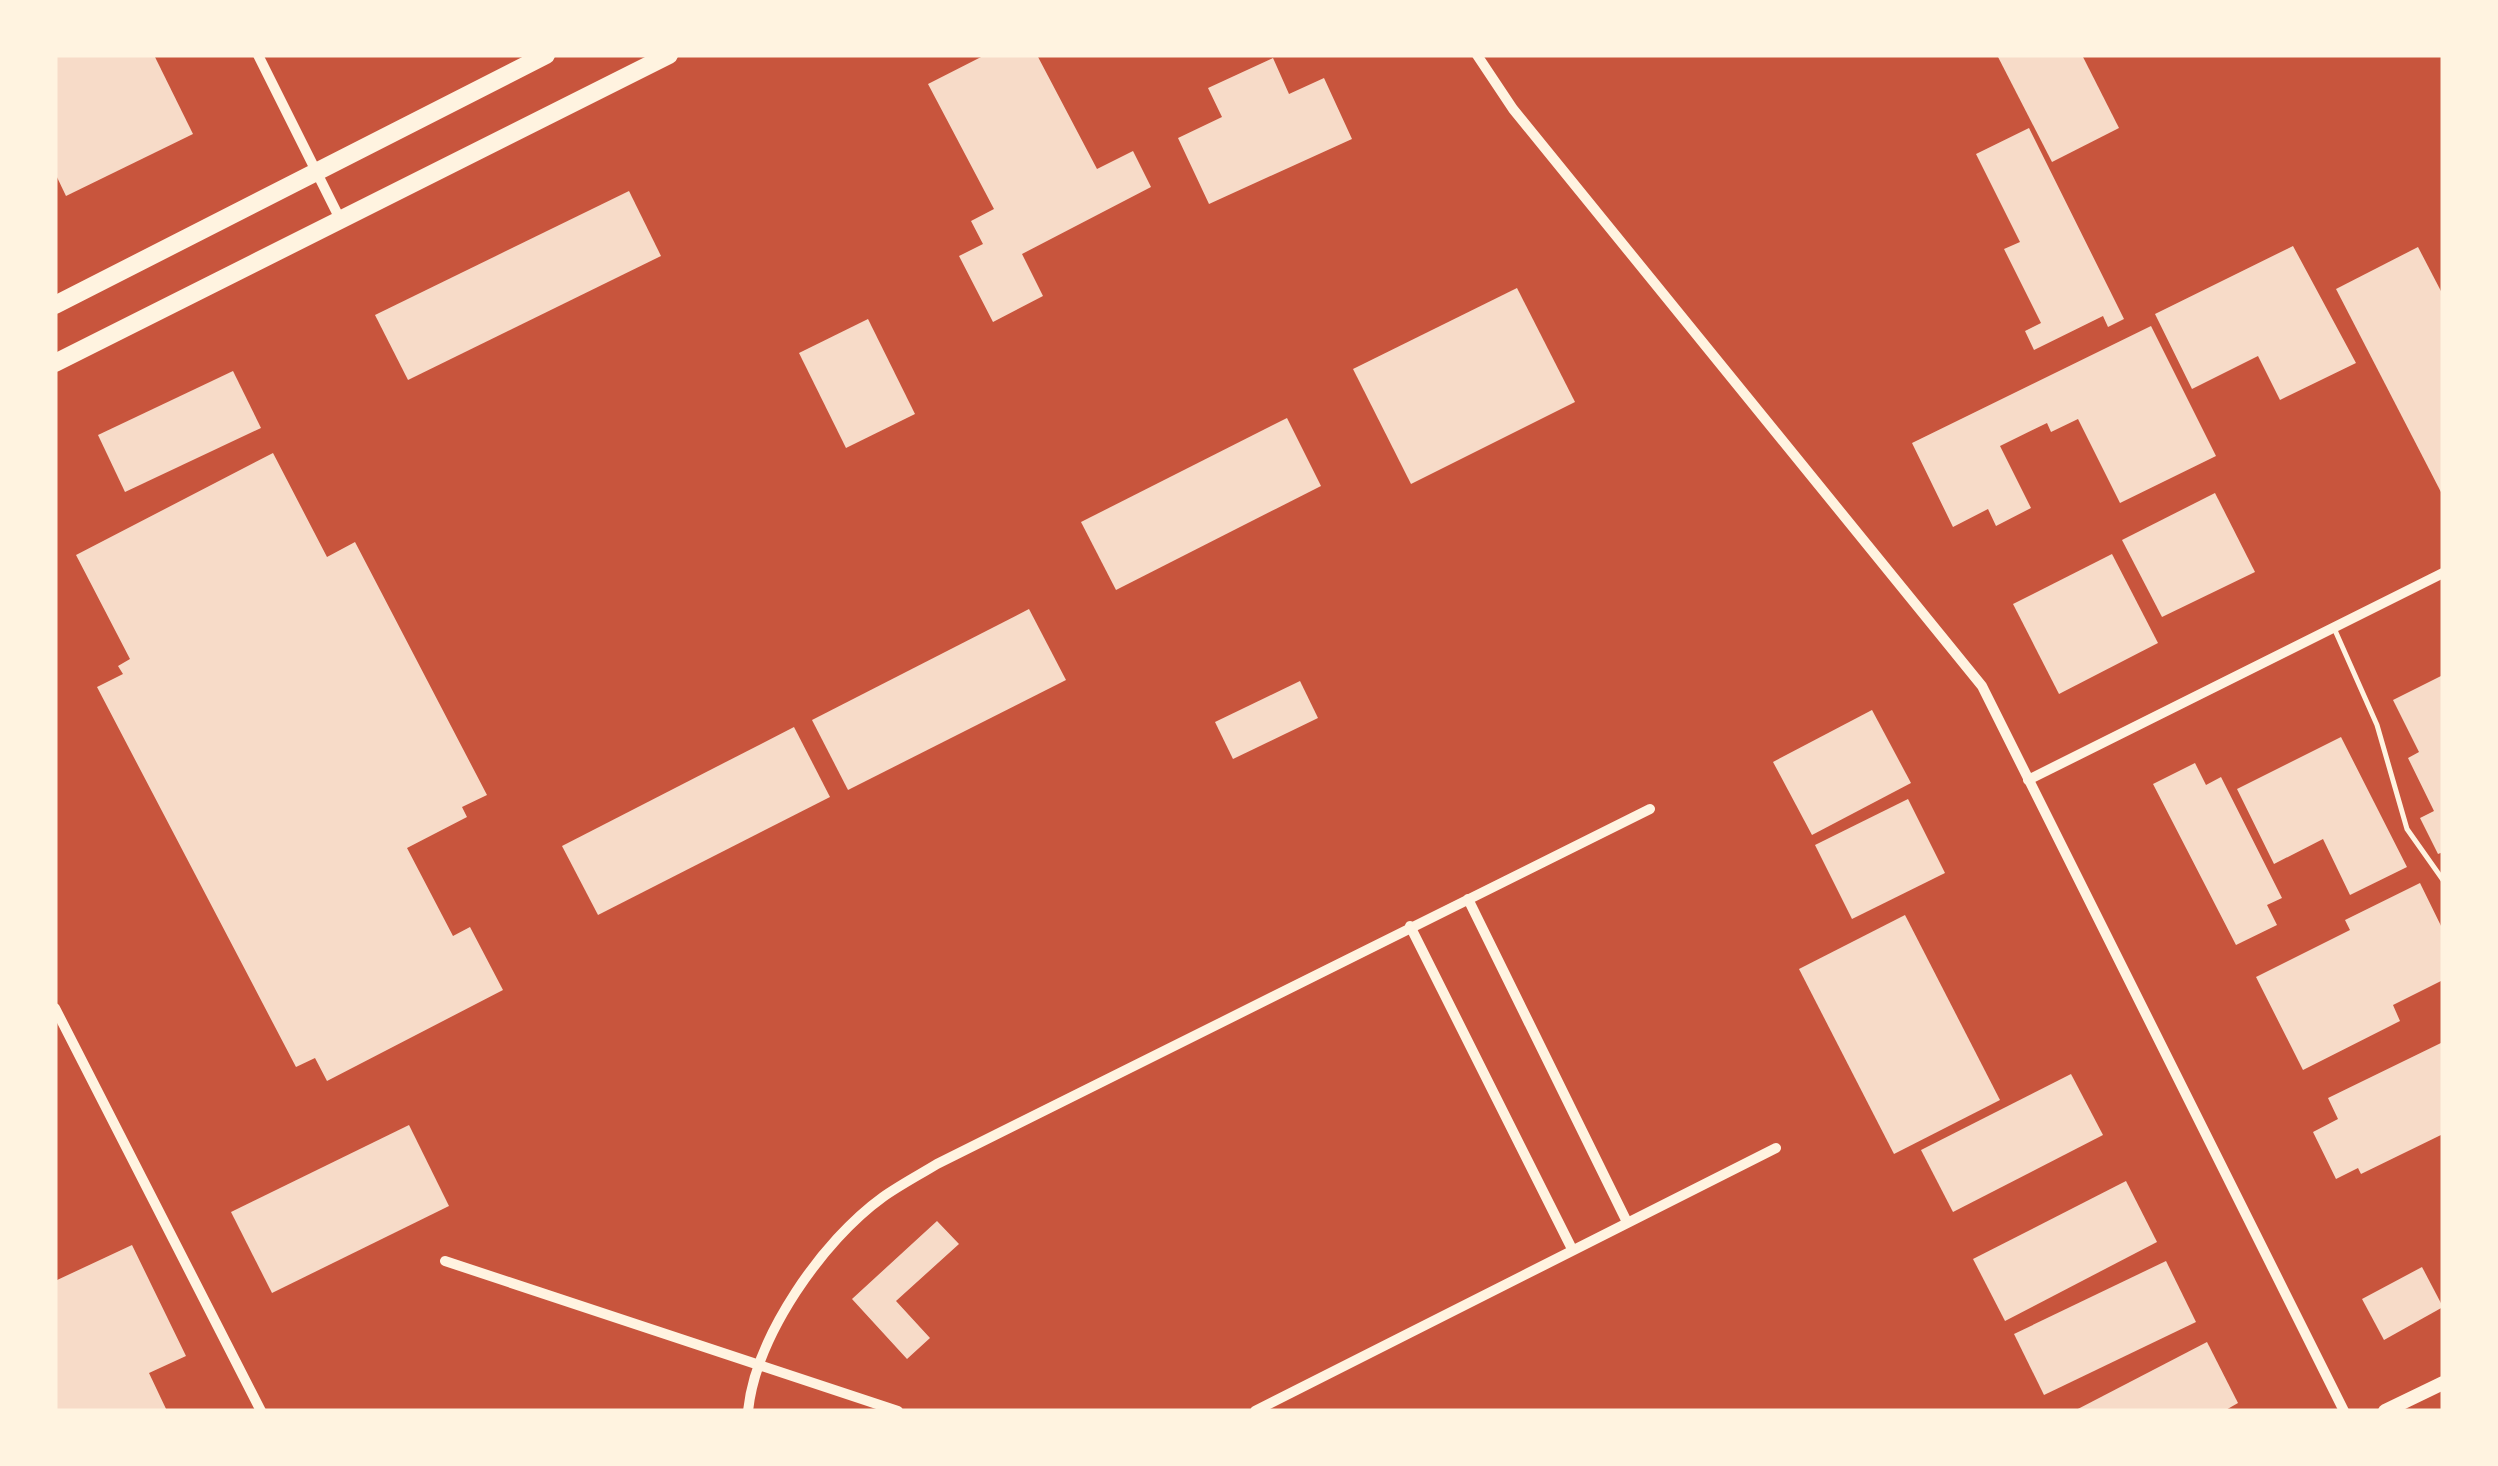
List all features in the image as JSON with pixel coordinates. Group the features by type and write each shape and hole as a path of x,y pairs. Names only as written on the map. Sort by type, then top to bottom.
{"main road":[{"path":"55,305 546,55"},
{"path":"55,364 669,55"}],"street":[{"path":"258,55 341,221"},
{"path":"1477,55 1514,110 1745,399 1969,669 2344,1411"},
{"path":"2028,780 2443,573"},
{"path":"748,1411 759,1364 781,1316 838,1238 882,1198 937,1164 1650,809"},
{"path":"1468,899 1627,1222"},
{"path":"1410,926 1572,1249"},
{"path":"55,1008 261,1411"},
{"path":"1255,1411 1776,1148"},
{"path":"445,1261 898,1411"},
{"path":"2385,1411 2442,1383"}],"lane":[{"path":"2334,628 2377,724 2407,829 2443,880"}],"building":[{"path":"55,55 154,55 193,134 66,196 55,173"},
{"path":"985,55 1037,55 1097,169 1133,151 1151,187 1022,254 1043,296 993,322 959,256 983,244 971,221 994,209 928,84"},
{"path":"1997,55 2082,55 2119,128 2052,162"},
{"path":"1273,58 1289,94 1324,78 1352,139 1209,204 1178,138 1222,117 1208,88"},
{"path":"2029,128 2124,319 2108,327 2103,316 2034,350 2025,331 2041,323 2004,249 2020,242 1976,154"},
{"path":"629,191 661,256 408,380 375,315"},
{"path":"2293,246 2356,363 2280,400 2258,356 2192,389 2155,314"},
{"path":"2418,247 2443,295 2443,496 2336,289"},
{"path":"1517,288 1575,402 1411,484 1353,369"},
{"path":"868,319 915,414 846,448 799,353"},
{"path":"2151,326 2216,456 2120,503 2078,419 2051,432 2047,423 2000,446 2031,508 1996,526 1988,509 1953,527 1912,443"},
{"path":"233,371 261,428 125,492 98,435"},
{"path":"1287,418 1321,486 1116,590 1081,522"},
{"path":"273,453 327,557 355,542 487,795 462,807 467,817 407,848 453,936 470,927 503,990 327,1081 315,1058 296,1067 97,687 123,674 118,666 130,659 76,555"},
{"path":"2215,493 2255,572 2162,617 2122,540"},
{"path":"2112,554 2158,643 2059,694 2013,604"},
{"path":"1029,609 1066,680 848,790 812,720"},
{"path":"2443,675 2443,852 2438,854 2420,818 2434,811 2408,758 2419,752 2393,700"},
{"path":"1300,681 1318,718 1233,759 1215,722"},
{"path":"1872,710 1911,783 1812,835 1773,762"},
{"path":"794,727 830,797 598,915 562,846"},
{"path":"2341,737 2407,867 2350,895 2323,839 2274,864 2237,789"},
{"path":"2195,763 2206,785 2221,777 2282,898 2267,905 2277,925 2236,945 2153,784"},
{"path":"1908,799 1945,873 1852,919 1815,845"},
{"path":"2420,883 2443,930 2443,980 2393,1005 2400,1021 2303,1070 2256,977 2350,930 2345,920"},
{"path":"1905,915 2000,1100 1894,1154 1799,969"},
{"path":"2443,1042 2443,1134 2361,1174 2358,1168 2336,1179 2313,1132 2338,1119 2328,1098"},
{"path":"2071,1074 2103,1135 1953,1212 1921,1150"},
{"path":"409,1125 449,1206 272,1293 231,1212"},
{"path":"2126,1181 2157,1242 2005,1321 1973,1259"},
{"path":"937,1221 959,1244 896,1301 930,1338 907,1359 852,1299"},
{"path":"132,1245 186,1356 149,1373 167,1411 55,1411 55,1281"},
{"path":"2166,1261 2196,1322 2044,1395 2014,1334"},
{"path":"2422,1267 2443,1307 2384,1340 2362,1299"},
{"path":"2207,1342 2238,1403 2224,1411 2074,1411"}]}
